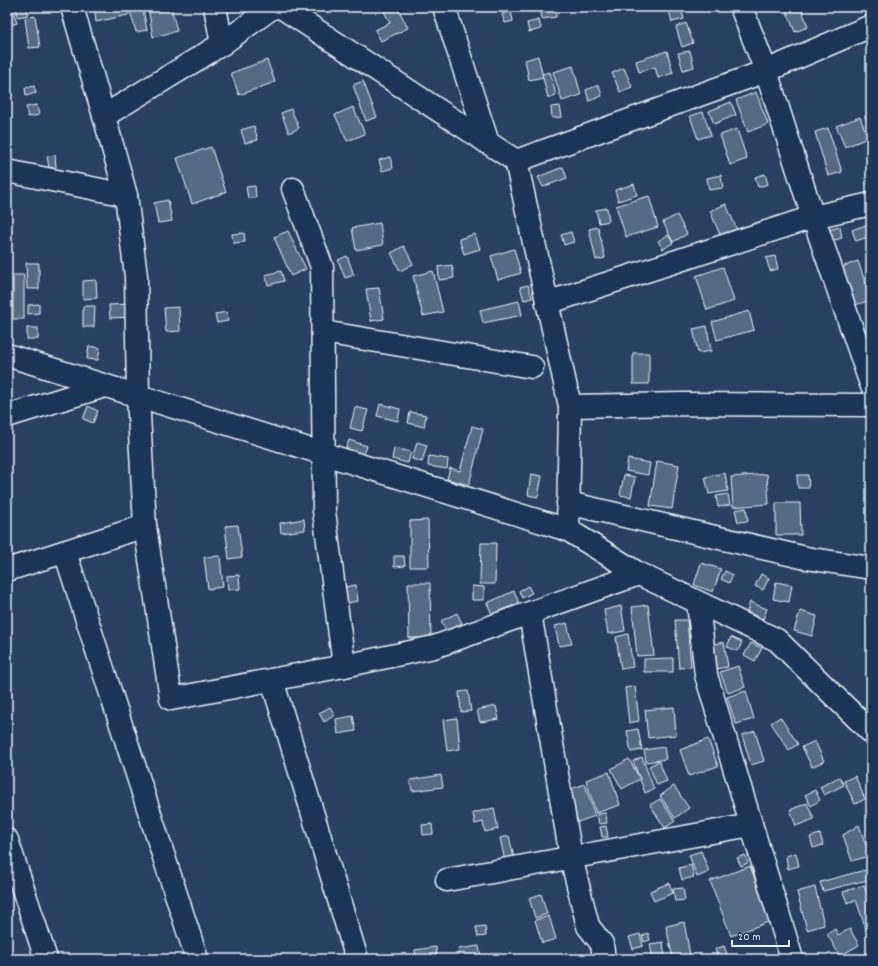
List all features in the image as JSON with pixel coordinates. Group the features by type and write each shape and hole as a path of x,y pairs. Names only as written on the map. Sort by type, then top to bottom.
{"street":[{"path":"72,7 126,195 136,276 138,396 145,526 171,699 434,648 639,574"},
{"path":"215,7 222,44"},
{"path":"104,116 222,44 273,7"},
{"path":"281,7 516,161 570,406 568,530"},
{"path":"444,7 488,143"},
{"path":"741,7 766,71 813,217 871,384"},
{"path":"516,161 766,71 871,26"},
{"path":"7,171 126,195"},
{"path":"293,189 322,267 324,511 344,666"},
{"path":"547,303 813,217 871,204"},
{"path":"323,332 532,366"},
{"path":"7,355 568,530 639,574 777,640 871,732"},
{"path":"7,416 104,386"},
{"path":"570,406 684,404 871,405"},
{"path":"568,503 806,558 871,568"},
{"path":"7,570 145,526"},
{"path":"65,552 196,959"},
{"path":"698,603 706,675 792,959"},
{"path":"530,613 571,857 588,926 602,944 604,959"},
{"path":"272,680 357,959"},
{"path":"447,880 751,825"},
{"path":"7,840 46,959"}],"building":[{"path":"7,7 12,7 17,23 8,26"},
{"path":"16,7 27,7 28,15 18,17"},
{"path":"94,7 129,7 130,11 128,15 96,22"},
{"path":"133,7 141,7 140,9 134,10"},
{"path":"148,7 171,7 177,31 153,37"},
{"path":"339,7 347,7 342,11"},
{"path":"382,7 397,7 408,28 381,41 375,30 390,23"},
{"path":"523,7 534,7 534,9 523,11"},
{"path":"540,7 555,7 556,17 542,19"},
{"path":"668,7 681,7 684,19 672,22"},
{"path":"785,7 801,7 808,27 795,32"},
{"path":"143,9 147,30 136,32 130,11"},
{"path":"511,11 513,21 505,23 502,14"},
{"path":"35,16 40,47 29,48 25,18"},
{"path":"539,20 541,29 529,32 527,23"},
{"path":"686,23 693,43 682,47 676,27"},
{"path":"667,51 673,73 658,78 655,67 639,72 636,61"},
{"path":"690,51 694,67 683,70 678,53"},
{"path":"538,56 543,77 529,80 525,60"},
{"path":"267,60 275,82 239,95 231,73"},
{"path":"573,66 581,95 562,101 553,72"},
{"path":"624,68 632,87 620,92 612,73"},
{"path":"550,72 556,95 548,98 542,74"},
{"path":"363,81 377,117 366,121 353,85"},
{"path":"599,85 602,96 589,101 586,90"},
{"path":"34,86 36,93 26,96 25,88"},
{"path":"756,92 768,124 748,132 736,100"},
{"path":"731,102 736,115 714,124 709,111"},
{"path":"37,105 39,115 28,117 26,107"},
{"path":"560,106 562,117 552,118 551,107"},
{"path":"353,107 365,134 347,141 335,115"},
{"path":"291,109 299,128 289,133 281,113"},
{"path":"703,112 711,135 698,139 690,116"},
{"path":"871,114 871,135 865,116"},
{"path":"860,117 868,138 845,147 836,126"},
{"path":"254,126 258,140 245,143 241,130"},
{"path":"828,128 842,172 828,176 815,132"},
{"path":"737,129 747,159 730,165 720,135"},
{"path":"211,147 226,192 192,204 177,158"},
{"path":"55,155 56,167 49,168 47,156"},
{"path":"390,157 393,168 382,171 379,160"},
{"path":"563,167 567,178 543,187 538,177"},
{"path":"765,174 768,184 758,187 755,177"},
{"path":"721,175 723,188 709,190 707,178"},
{"path":"871,179 871,192 868,180"},
{"path":"634,184 637,195 618,201 615,190"},
{"path":"255,186 256,198 248,198 246,187"},
{"path":"649,196 658,227 626,237 616,206"},
{"path":"168,200 172,221 158,223 154,203"},
{"path":"726,204 737,230 721,237 710,211"},
{"path":"607,208 609,221 599,223 596,210"},
{"path":"677,215 687,234 673,242 663,222"},
{"path":"380,223 383,245 356,250 352,228"},
{"path":"871,223 871,236 856,241 852,230"},
{"path":"598,227 605,258 596,260 589,229"},
{"path":"840,227 842,238 831,241 828,230"},
{"path":"288,231 306,269 291,276 274,237"},
{"path":"571,232 574,242 564,245 561,235"},
{"path":"244,233 245,242 233,243 232,234"},
{"path":"475,234 480,249 464,254 459,239"},
{"path":"668,235 673,243 663,249 658,241"},
{"path":"404,246 413,264 400,271 391,253"},
{"path":"514,249 521,273 498,280 491,256"},
{"path":"347,256 354,275 345,278 338,260"},
{"path":"775,256 778,269 770,271 766,258"},
{"path":"858,261 871,300 855,305 842,267"},
{"path":"26,263 39,263 39,289 27,289"},
{"path":"452,265 454,278 439,280 438,267"},
{"path":"723,267 734,301 707,310 696,276"},
{"path":"281,271 284,281 268,285 265,275"},
{"path":"433,271 443,312 423,316 413,276"},
{"path":"13,275 24,275 24,319 13,319"},
{"path":"96,280 97,298 83,299 83,281"},
{"path":"528,285 532,298 524,300 520,287"},
{"path":"379,288 384,319 371,321 366,289"},
{"path":"519,301 522,315 483,323 480,310"},
{"path":"39,304 39,313 28,314 28,305"},
{"path":"131,304 132,317 110,318 109,305"},
{"path":"83,306 95,306 94,327 83,327"},
{"path":"179,307 180,331 166,332 164,308"},
{"path":"749,311 754,330 717,340 712,322"},
{"path":"227,312 228,321 217,323 215,314"},
{"path":"707,326 711,351 698,353 693,329"},
{"path":"27,328 38,328 38,339 27,339"},
{"path":"871,331 871,351 864,334"},
{"path":"89,346 100,348 98,360 87,359"},
{"path":"633,353 649,353 649,384 633,384"},
{"path":"380,404 400,409 398,421 377,416"},
{"path":"88,406 98,411 93,423 83,419"},
{"path":"355,407 368,410 362,431 350,428"},
{"path":"410,412 426,415 424,427 408,423"},
{"path":"472,426 483,429 469,485 447,479 450,468 460,471"},
{"path":"349,440 367,446 363,458 345,451"},
{"path":"417,442 427,445 422,462 412,459"},
{"path":"394,448 411,452 408,463 392,459"},
{"path":"429,456 448,459 447,469 428,466"},
{"path":"628,459 650,463 648,475 626,471"},
{"path":"657,461 679,465 672,509 650,506"},
{"path":"725,473 728,491 709,494 705,477"},
{"path":"531,474 542,476 538,497 528,495"},
{"path":"767,474 769,504 733,507 731,477"},
{"path":"624,475 635,477 631,497 620,495"},
{"path":"797,475 808,475 809,488 798,488"},
{"path":"728,494 730,505 718,507 716,496"},
{"path":"776,503 800,503 801,535 776,535"},
{"path":"746,508 748,521 738,522 735,510"},
{"path":"304,519 305,530 281,533 280,523"},
{"path":"428,520 429,567 410,567 410,521"},
{"path":"238,525 242,557 229,559 225,526"},
{"path":"481,543 496,543 495,584 480,584"},
{"path":"220,556 223,587 208,589 204,557"},
{"path":"394,556 404,556 405,566 394,567"},
{"path":"701,563 721,569 713,592 694,585"},
{"path":"725,571 733,575 729,583 721,579"},
{"path":"761,574 769,578 763,590 755,586"},
{"path":"239,575 240,589 228,590 227,576"},
{"path":"776,582 792,585 789,602 773,599"},
{"path":"408,583 430,583 431,638 409,638"},
{"path":"356,585 358,601 347,603 345,587"},
{"path":"472,586 484,587 484,600 472,600"},
{"path":"528,586 532,593 522,598 519,591"},
{"path":"514,591 519,603 492,614 487,603"},
{"path":"750,602 767,609 763,619 747,612"},
{"path":"648,605 654,655 637,656 632,607"},
{"path":"621,606 625,631 608,634 604,610"},
{"path":"800,611 817,616 812,636 794,631"},
{"path":"457,613 462,623 446,631 441,621"},
{"path":"675,620 687,620 691,667 679,668"},
{"path":"567,623 572,644 559,646 555,626"},
{"path":"628,634 633,667 621,669 616,637"},
{"path":"731,637 742,642 738,651 727,647"},
{"path":"724,642 728,667 715,669 710,645"},
{"path":"751,643 762,648 755,661 744,655"},
{"path":"673,658 673,672 644,672 644,659"},
{"path":"738,666 745,687 728,693 720,672"},
{"path":"635,686 639,721 629,723 625,688"},
{"path":"468,691 471,711 461,712 459,692"},
{"path":"746,691 754,719 736,724 727,697"},
{"path":"496,706 499,719 480,722 477,710"},
{"path":"330,707 335,715 324,722 319,713"},
{"path":"674,707 676,735 648,738 645,710"},
{"path":"353,716 356,731 338,734 336,719"},
{"path":"780,717 798,744 789,750 771,723"},
{"path":"457,718 460,749 447,751 443,720"},
{"path":"638,729 642,750 631,752 627,731"},
{"path":"755,731 764,761 751,765 742,735"},
{"path":"708,739 718,766 689,776 680,750"},
{"path":"815,741 824,761 812,767 802,747"},
{"path":"664,747 666,759 646,762 644,750"},
{"path":"642,757 654,789 645,793 633,761"},
{"path":"629,759 640,779 622,789 611,769"},
{"path":"659,761 667,781 657,785 649,766"},
{"path":"609,772 620,805 596,813 586,780"},
{"path":"441,775 443,787 412,791 410,780"},
{"path":"855,776 865,799 855,804 844,781"},
{"path":"839,777 844,785 824,795 820,787"},
{"path":"585,784 595,816 578,822 568,790"},
{"path":"674,786 689,808 675,818 660,796"},
{"path":"815,790 820,800 811,806 805,795"},
{"path":"660,799 675,821 665,828 650,805"},
{"path":"807,803 814,819 796,826 790,810"},
{"path":"494,808 498,829 485,832 483,822 475,824 473,813"},
{"path":"606,813 607,823 599,824 597,814"},
{"path":"432,824 433,834 423,835 422,825"},
{"path":"859,825 869,854 865,857 852,861 843,835"},
{"path":"606,826 608,837 602,837 600,827"},
{"path":"820,834 823,845 813,848 810,837"},
{"path":"509,836 514,858 505,861 500,838"},
{"path":"701,851 709,872 697,877 689,855"},
{"path":"796,853 799,866 788,869 786,856"},
{"path":"745,855 748,863 741,866 737,858"},
{"path":"691,865 694,877 682,880 679,868"},
{"path":"750,866 771,921 731,936 710,881"},
{"path":"865,870 867,880 823,891 820,882"},
{"path":"669,883 673,893 654,901 650,891"},
{"path":"864,885 871,907 871,934 868,935 856,900 847,903 843,892"},
{"path":"815,887 824,925 807,930 797,892"},
{"path":"683,888 685,900 675,901 673,889"},
{"path":"541,894 547,914 535,918 529,898"},
{"path":"549,916 556,939 542,943 535,920"},
{"path":"684,922 690,955 673,959 666,926"},
{"path":"485,926 486,936 478,937 476,927"},
{"path":"835,929 838,935 850,929 859,945 840,956 827,934"},
{"path":"648,933 650,940 644,942 642,936"},
{"path":"640,934 643,946 633,949 629,937"},
{"path":"663,942 665,958 653,959 650,944"},
{"path":"479,946 481,959 460,959 458,949"},
{"path":"724,946 729,959 719,959 715,949"},
{"path":"436,947 437,959 416,959 415,950"}]}
